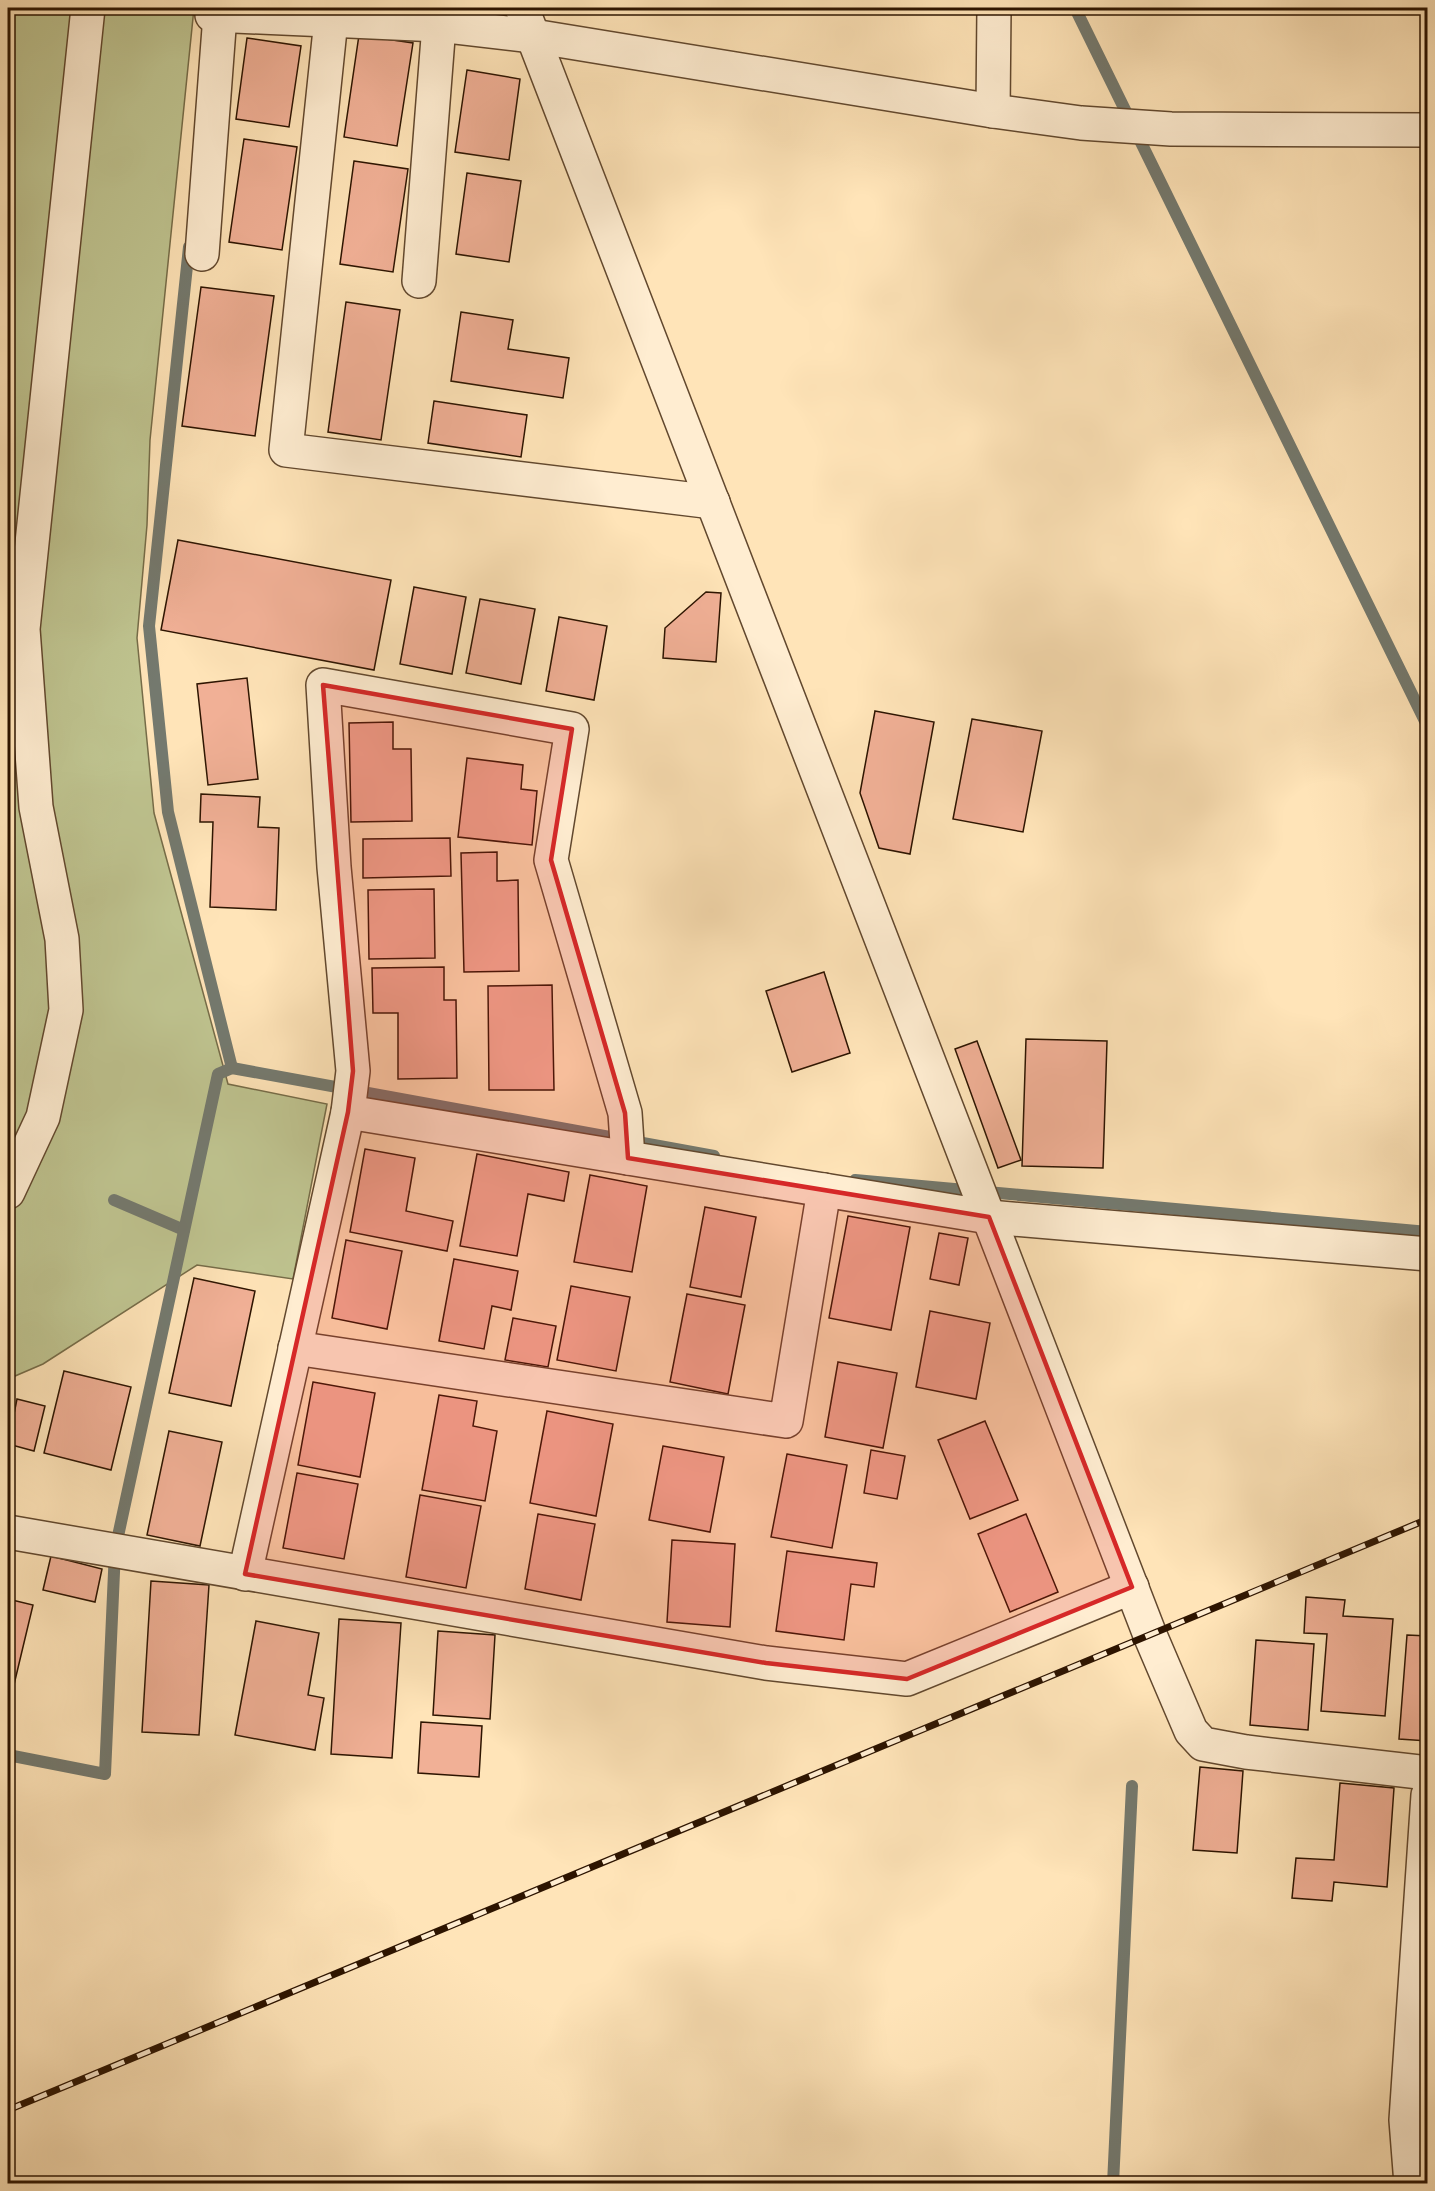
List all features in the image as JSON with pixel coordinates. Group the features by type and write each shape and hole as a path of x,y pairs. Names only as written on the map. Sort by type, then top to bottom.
{"street":[{"path":"8,1192 43,1117 66,1010 62,939 36,807 23,629 88,8"},
{"path":"993,111 994,8"},
{"path":"202,254 216,15 439,25 527,22 993,111 1081,123 1172,129 1428,130"},
{"path":"331,20 286,450 713,502"},
{"path":"527,22 1132,1587 1191,1731 1203,1744 1246,1752 1428,1773"},
{"path":"419,280 439,25"},
{"path":"245,1574 350,1094 323,685 572,729 551,860 625,1113 628,1152"},
{"path":"350,1094 824,1190 981,1197 1428,1254"},
{"path":"295,1348 786,1421 824,1190"},
{"path":"8,1532 766,1663 907,1678 1132,1587"},
{"path":"1411,2184 1407,2120 1428,1794"}],"highlighted area":[{"path":"323,685 572,729 551,860 625,1113 628,1158 989,1217 1132,1587 907,1679 766,1663 245,1574 348,1112 353,1071"}],"green space":[{"path":"8,8 194,8 150,440 147,525 137,638 154,813 228,1084 327,1104 293,1279 197,1265 43,1364 8,1379"}],"building":[{"path":"359,35 413,43 397,146 344,137"},
{"path":"247,38 301,46 289,127 236,119"},
{"path":"467,70 520,79 509,160 455,152"},
{"path":"244,139 297,147 282,250 229,242"},
{"path":"354,161 408,169 393,272 340,264"},
{"path":"467,173 521,181 509,262 456,254"},
{"path":"201,287 274,296 255,436 182,426"},
{"path":"346,302 400,310 381,440 328,432"},
{"path":"461,312 513,320 508,349 569,358 563,398 451,381"},
{"path":"434,401 527,415 521,457 428,443"},
{"path":"178,540 391,580 374,670 161,630"},
{"path":"414,587 466,597 452,674 400,664"},
{"path":"706,592 721,593 716,662 663,658 665,628"},
{"path":"480,599 535,609 521,684 466,673"},
{"path":"559,617 607,626 594,700 546,691"},
{"path":"247,678 258,779 208,785 197,684"},
{"path":"875,711 934,722 910,854 879,848 860,793"},
{"path":"972,719 1042,731 1023,832 953,819"},
{"path":"393,722 393,749 411,749 412,821 351,822 349,723"},
{"path":"467,758 523,765 521,789 537,791 532,845 458,837"},
{"path":"201,794 260,797 258,827 279,828 276,910 210,907 213,822 200,822"},
{"path":"450,838 451,876 363,878 363,839"},
{"path":"497,852 497,881 518,880 519,971 464,972 461,853"},
{"path":"434,889 435,958 369,959 368,890"},
{"path":"444,967 444,1000 456,1000 457,1078 398,1079 398,1013 373,1013 372,968"},
{"path":"824,972 850,1053 792,1072 766,991"},
{"path":"552,985 554,1090 489,1090 488,986"},
{"path":"1026,1039 1107,1041 1103,1168 1022,1166"},
{"path":"977,1041 1021,1160 998,1168 955,1049"},
{"path":"365,1149 415,1158 406,1211 453,1221 447,1251 350,1232"},
{"path":"477,1154 569,1172 564,1201 528,1194 517,1256 460,1246"},
{"path":"590,1175 647,1186 632,1272 574,1262"},
{"path":"705,1207 756,1217 741,1297 690,1287"},
{"path":"848,1216 910,1227 891,1330 829,1318"},
{"path":"939,1233 968,1238 959,1285 930,1279"},
{"path":"346,1240 402,1251 387,1329 332,1318"},
{"path":"454,1259 518,1271 511,1310 492,1306 484,1349 439,1341"},
{"path":"194,1278 255,1291 231,1406 169,1393"},
{"path":"571,1286 630,1297 616,1371 557,1360"},
{"path":"687,1294 745,1305 728,1394 670,1382"},
{"path":"930,1311 990,1323 976,1399 916,1387"},
{"path":"513,1318 556,1326 548,1367 505,1360"},
{"path":"838,1362 897,1373 883,1448 825,1437"},
{"path":"64,1371 131,1387 111,1470 44,1453"},
{"path":"313,1382 375,1393 360,1477 298,1465"},
{"path":"439,1395 477,1401 473,1426 497,1431 485,1501 422,1490"},
{"path":"17,1399 45,1406 34,1451 8,1444"},
{"path":"547,1411 613,1424 596,1516 530,1503"},
{"path":"985,1421 1018,1500 970,1519 938,1440"},
{"path":"169,1431 222,1442 200,1546 147,1535"},
{"path":"663,1446 724,1457 710,1532 649,1520"},
{"path":"871,1450 905,1456 897,1499 864,1493"},
{"path":"787,1454 847,1465 832,1548 771,1537"},
{"path":"8,1464 12,1465 8,1483"},
{"path":"297,1473 358,1484 344,1559 283,1548"},
{"path":"420,1495 481,1506 466,1588 406,1577"},
{"path":"538,1514 595,1524 581,1600 525,1589"},
{"path":"1026,1514 1058,1592 1010,1612 978,1534"},
{"path":"672,1540 735,1544 730,1627 667,1622"},
{"path":"787,1551 877,1563 874,1587 851,1584 844,1640 776,1631"},
{"path":"51,1556 102,1569 95,1602 43,1590"},
{"path":"151,1581 209,1585 199,1735 142,1732"},
{"path":"1306,1597 1345,1600 1343,1616 1393,1619 1385,1716 1321,1711 1327,1634 1304,1633"},
{"path":"8,1599 33,1605 12,1693 8,1692"},
{"path":"339,1619 401,1623 392,1758 331,1754"},
{"path":"256,1621 319,1633 308,1695 324,1698 315,1750 235,1735"},
{"path":"438,1631 495,1635 490,1719 433,1715"},
{"path":"1407,1635 1428,1636 1428,1741 1399,1739"},
{"path":"1256,1640 1314,1644 1308,1730 1250,1725"},
{"path":"421,1722 482,1726 479,1777 418,1773"},
{"path":"1200,1767 1243,1771 1237,1853 1193,1850"},
{"path":"1340,1783 1394,1788 1387,1887 1334,1882 1332,1901 1292,1898 1296,1858 1334,1860"}],"waterway":[{"path":"1075,8 1428,727"},
{"path":"189,247 149,626 168,812 232,1068"},
{"path":"8,1755 105,1774 115,1550 218,1074 232,1068 714,1156"},
{"path":"855,1180 1428,1232"},
{"path":"114,1200 184,1230"},
{"path":"1113,2184 1132,1786"}],"railway":[{"path":"8,2110 1428,1519"}]}
